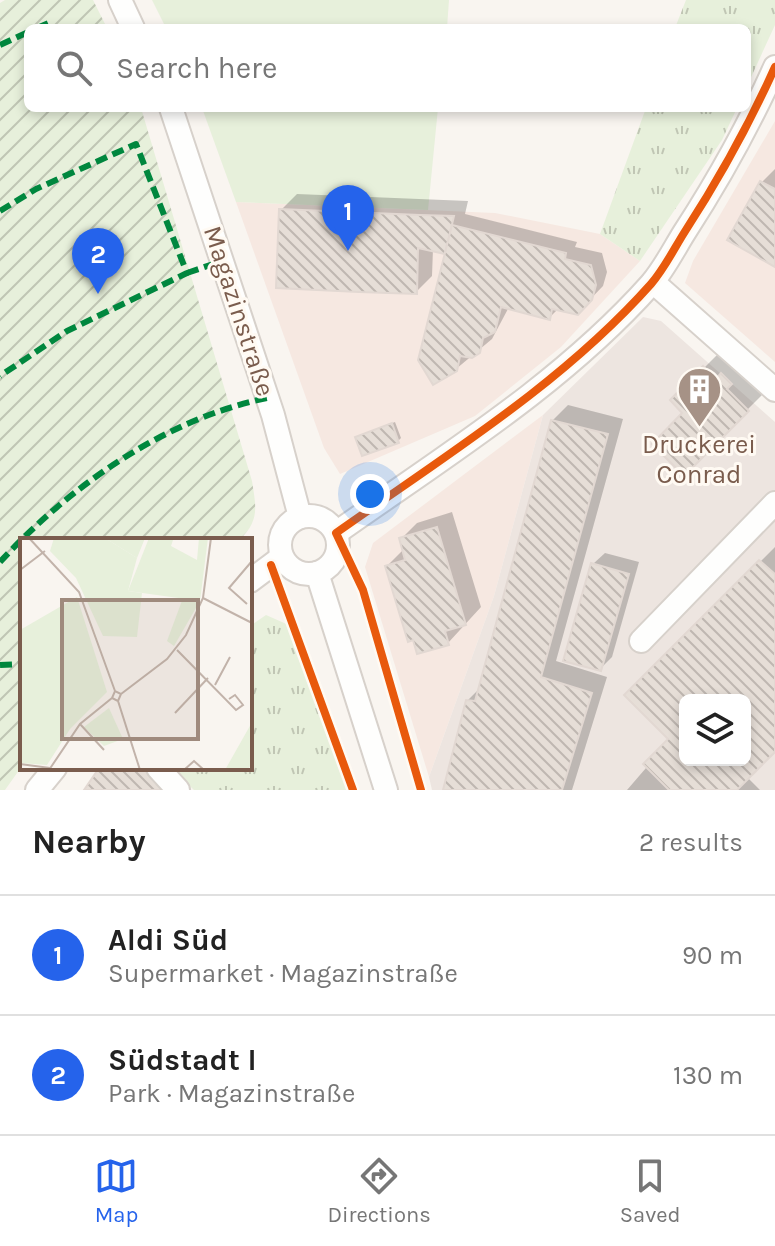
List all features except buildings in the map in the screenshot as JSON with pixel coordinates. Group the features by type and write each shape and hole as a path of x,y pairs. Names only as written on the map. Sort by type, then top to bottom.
{"street":[{"path":"120,0 131,24"},
{"path":"336,533 515,408 599,335 653,282 716,183 750,123 775,67"},
{"name":"Magazinstraße","path":"172,112 273,415 300,517"},
{"path":"653,282 775,390"},
{"path":"641,641 775,503"},
{"path":"300,517 325,520 336,533 338,542 333,562 317,573 297,572 282,557 280,538 284,529 300,517"},
{"path":"252,580 282,557"},
{"path":"317,573 386,790"},
{"path":"37,790 53,770"},
{"path":"160,770 178,790"}],"shaded area":[{"path":"775,121 775,362 685,283 693,261"},
{"path":"236,202 495,213 600,234 640,261 561,347 475,416 340,474 324,448"},
{"path":"643,317 661,321 775,422 775,790 432,790 429,777 494,596 543,415"},
{"path":"543,415 494,596 429,777 365,567 373,543"}],"green space":[{"path":"5,0 93,0 105,24 24,24 24,112 142,112 252,481 255,506 253,520 241,538 20,538 20,769 5,790 0,790 0,3"},
{"path":"152,0 449,0 447,24 164,24"},
{"path":"686,0 775,0 775,25 751,77 751,24 677,24"},
{"path":"203,112 438,112 428,210 236,202"},
{"path":"645,112 735,112 722,140 640,261 600,234"},
{"path":"266,615 291,626 348,790 194,790 173,770 252,770 252,625"}],"marked path":[{"path":"46,24 53,21"},
{"path":"0,45 24,34"},
{"path":"0,211 36,189 136,144 187,273 67,331 0,376"},
{"path":"187,273 222,261"},
{"path":"23,538 88,482 156,439 229,408 267,398"},
{"path":"0,562 20,541"},
{"path":"0,665 20,664"}],"cycle path":[{"path":"421,790 363,590 336,533 541,386 580,354 651,284 721,172 775,67"},
{"path":"271,565 353,790"}],"place":[{"name":"Aldi Süd","path":"348,251"},
{"name":"Südstadt I","path":"98,294"},
{"name":"Druckerei Conrad","path":"699,428"}]}
